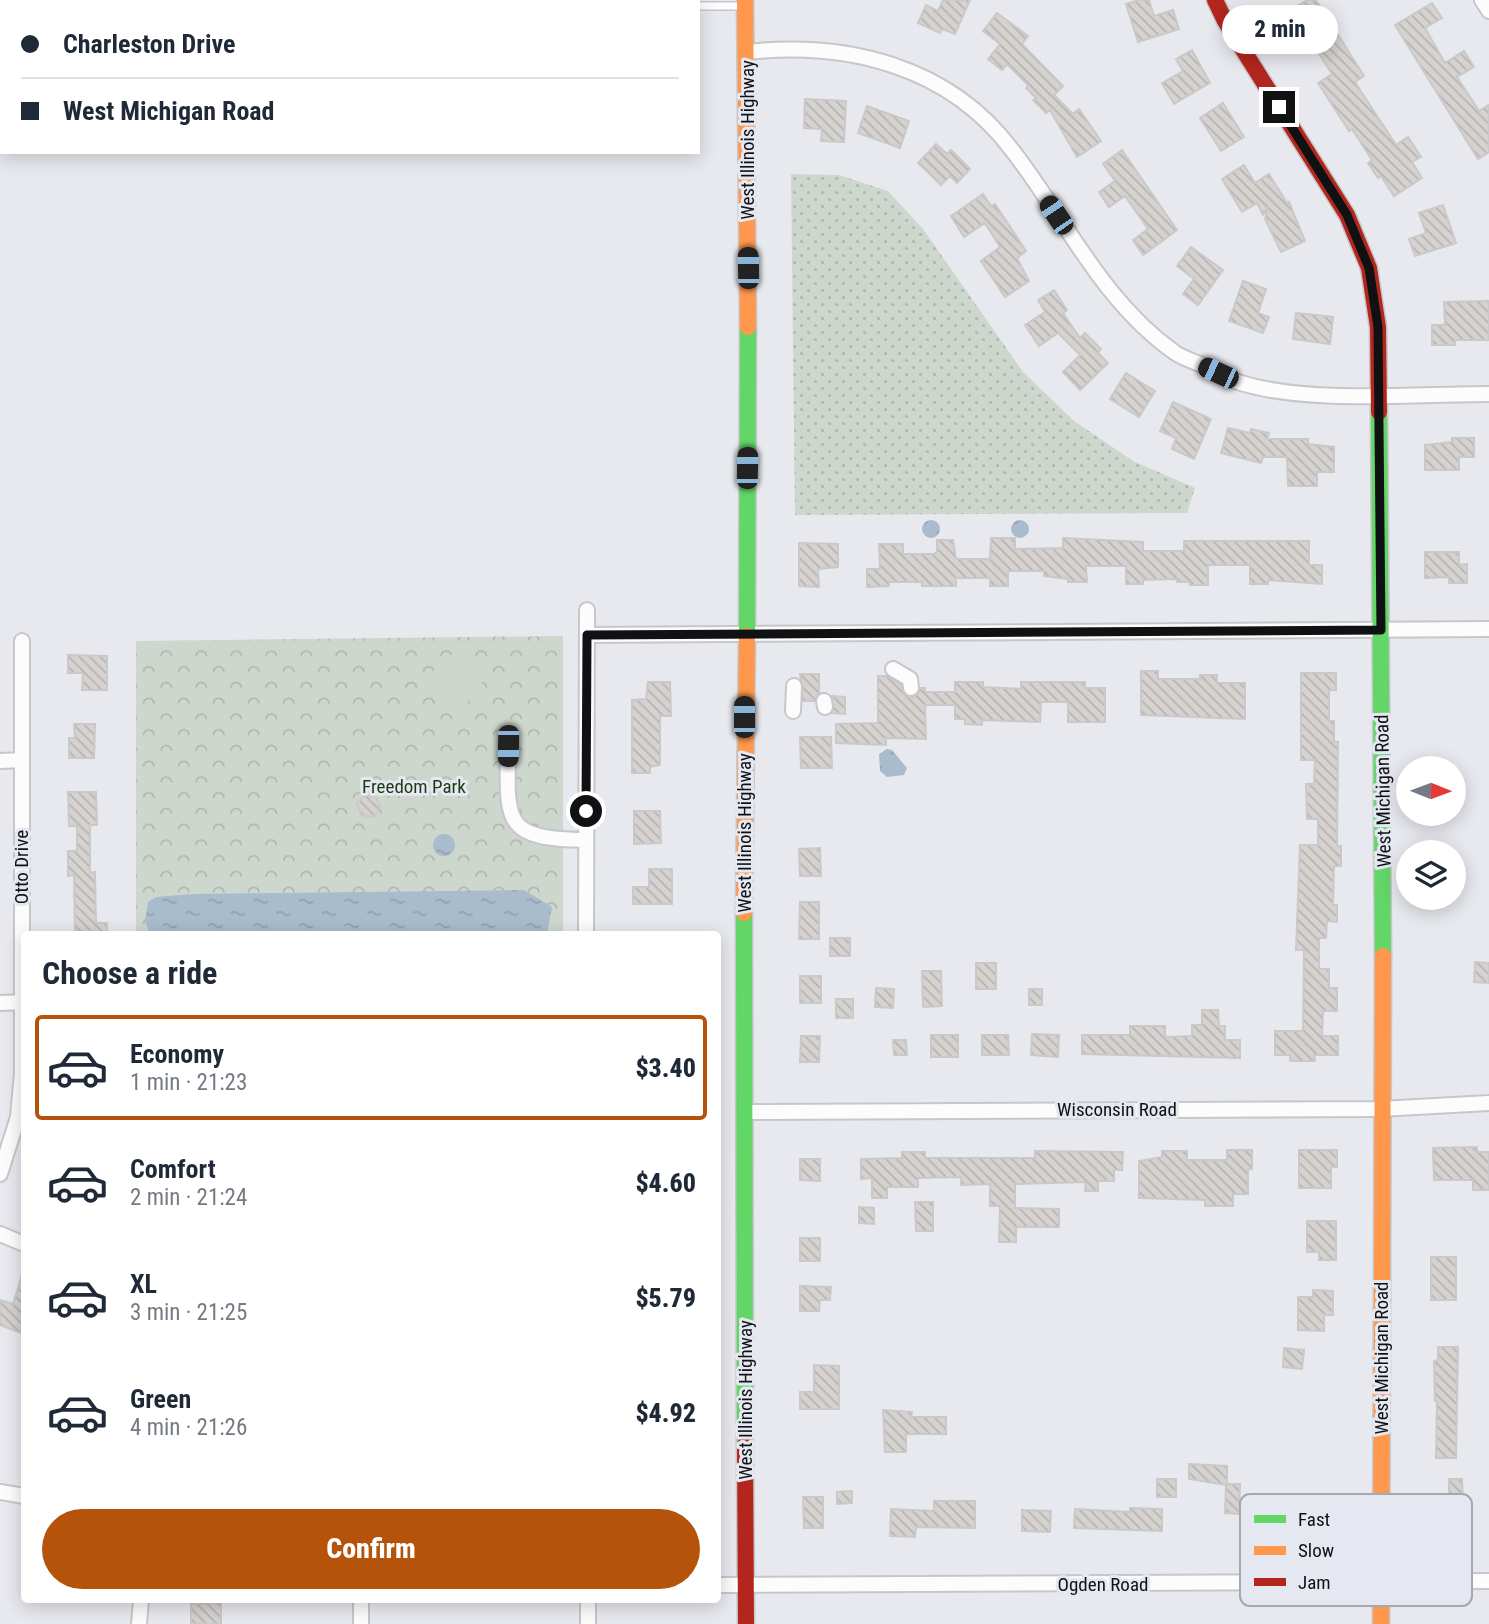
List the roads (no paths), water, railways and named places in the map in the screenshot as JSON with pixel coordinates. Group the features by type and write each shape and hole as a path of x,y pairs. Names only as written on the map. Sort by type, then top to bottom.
{"street":[{"name":"West Michigan Road","path":"1215,0 1224,20 1347,215 1369,268 1378,327 1384,872 1380,1109 1382,1494"},
{"path":"1482,0 1489,11"},
{"name":"West Illinois Highway","path":"745,3 749,386 744,634 746,1624"},
{"path":"747,52 803,50 846,53 878,59 915,72 952,93 985,119 1012,149 1085,259 1122,305 1174,352 1240,383 1307,395 1489,394"},
{"path":"586,931 587,610"},
{"path":"587,635 1489,629"},
{"name":"Otto Drive","path":"22,641 23,931"},
{"path":"893,669 910,679 911,688"},
{"path":"793,711 794,686"},
{"path":"508,746 508,804 517,825 531,836 586,840"},
{"path":"0,761 22,760"},
{"path":"0,1003 21,1002"},
{"name":"Otto Drive","path":"0,1174 18,1117 21,1084"},
{"name":"Wisconsin Road","path":"744,1112 1380,1109 1489,1103"},
{"path":"0,1234 21,1243"},
{"path":"0,1492 21,1496"},
{"name":"Ogden Road","path":"721,1586 1240,1583"},
{"path":"139,1624 141,1603"},
{"path":"361,1603 361,1624"},
{"path":"588,1603 588,1624"},
{"name":"West Michigan Road","path":"1381,1606 1381,1624"}],"lane":[{"path":"700,6 745,3"}],"water":[{"path":"931,520 937,523 940,529 937,535 931,538 925,535 922,529 925,523"},
{"path":"1020,520 1026,523 1029,529 1026,535 1020,538 1014,535 1011,529 1014,523"},
{"path":"887,749 892,750 907,768 904,775 887,777 880,771 879,754"},
{"path":"444,834 452,837 455,845 452,853 444,856 436,853 433,845 436,837"},
{"path":"524,890 552,907 548,931 149,931 145,921 148,902 156,897 192,894"}],"park label":[{"name":"Freedom Park","path":"414,786"}]}
